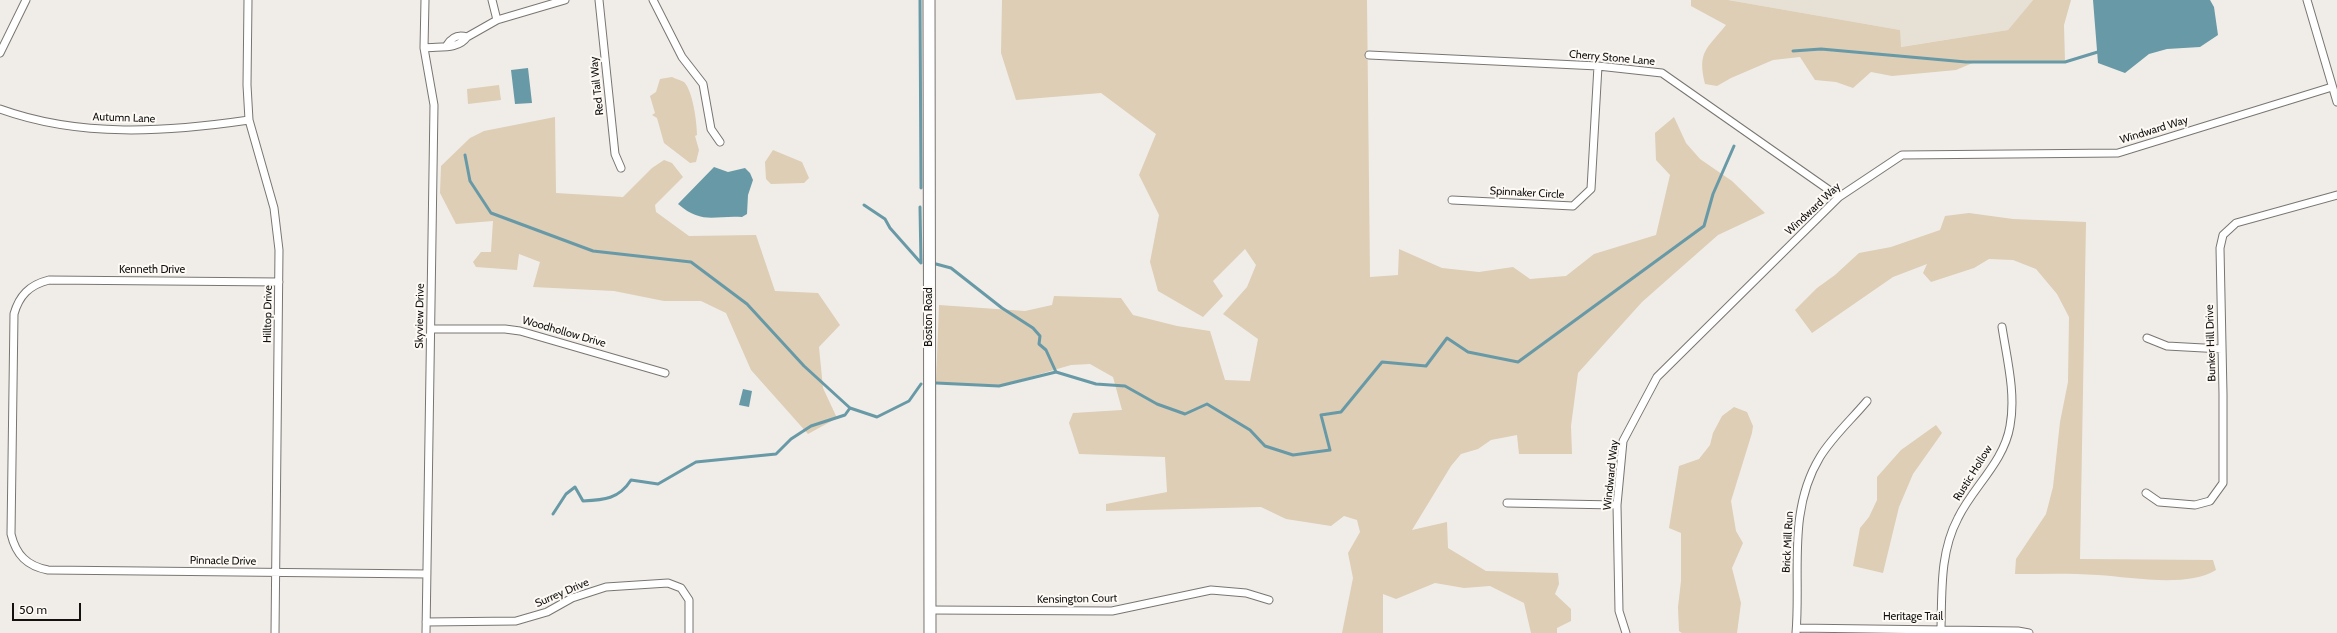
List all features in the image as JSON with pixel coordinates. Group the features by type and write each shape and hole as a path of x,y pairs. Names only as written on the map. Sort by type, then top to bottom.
{"street":[{"path":"0,53 26,0"},
{"name":"Hilltop Drive","path":"248,0 247,91 249,120 254,144 274,208 280,250 275,633"},
{"name":"Skyview Drive","path":"425,0 424,48 434,105 426,633"},
{"path":"492,0 497,20"},
{"path":"424,48 447,45 454,47 463,43 467,36 497,20 565,0"},
{"name":"Red Tail Way","path":"599,0 615,154 621,168"},
{"path":"653,0 682,57 703,84 711,129 720,142"},
{"name":"Boston Road","path":"929,0 930,633"},
{"path":"2307,0 2337,102"},
{"name":"Cherry Stone Lane","path":"1369,56 1598,66 1662,73 1838,197"},
{"name":"Spinnaker Circle","path":"1452,200 1573,206 1591,189 1598,66"},
{"name":"Windward Way","path":"1626,633 1619,611 1617,505 1623,441 1657,377 1838,197 1902,155 2118,153 2332,87"},
{"name":"Autumn Lane","path":"0,109 45,122 111,130 176,129 249,120"},
{"name":"Bunker Hill Drive","path":"2146,493 2159,502 2195,505 2210,501 2223,483 2220,248 2223,235 2236,224 2337,194"},
{"name":"Kenneth Drive","path":"22,558 13,544 11,534 14,314 16,305 27,290 40,282 49,280 279,282"},
{"name":"Rustic Hollow","path":"1941,628 1943,572 1946,544 1958,517 1987,476 2002,447 2010,427 2012,390 2002,327"},
{"name":"Woodhollow Drive","path":"431,329 505,329 520,331 665,373"},
{"path":"2147,338 2167,346 2222,350"},
{"name":"Brick Mill Run","path":"1796,630 1797,542 1801,507 1808,481 1820,457 1867,401"},
{"path":"1507,503 1617,505"},
{"name":"Pinnacle Drive","path":"22,558 34,566 48,570 427,574"},
{"name":"Surrey Drive","path":"426,622 516,621 547,612 572,598 606,587 668,583 681,588 689,600 689,633"},
{"name":"Kensington Court","path":"930,610 1112,611 1210,590 1246,594 1270,600"},
{"name":"Heritage Trail","path":"1796,630 1941,628 2018,630 2028,633"}],"shaded area":[{"path":"1002,0 1367,0 1370,277 1398,275 1399,249 1442,268 1479,272 1513,267 1530,279 1566,276 1594,254 1656,235 1670,175 1656,160 1655,133 1674,117 1686,143 1700,159 1732,181 1765,213 1718,235 1642,302 1578,373 1571,426 1572,454 1519,454 1517,435 1491,440 1478,449 1461,454 1451,466 1412,530 1447,522 1448,548 1486,571 1558,573 1559,584 1555,594 1571,609 1571,621 1557,628 1557,633 1531,633 1524,603 1490,586 1464,588 1435,583 1396,599 1383,594 1383,633 1342,633 1353,578 1348,553 1360,532 1357,520 1344,516 1331,526 1286,519 1261,507 1106,511 1106,504 1167,492 1165,457 1079,454 1069,423 1073,413 1122,410 1113,377 1090,364 1071,365 999,386 936,383 939,305 1025,311 1052,305 1054,296 1121,298 1133,315 1177,326 1210,331 1225,380 1250,381 1258,339 1223,314 1247,287 1256,265 1245,249 1213,281 1223,296 1203,317 1158,291 1150,262 1159,215 1139,175 1156,134 1101,93 1016,100 1001,53"},
{"path":"1691,0 1728,0 1900,30 1901,47 2008,30 2033,0 2071,0 2064,25 2065,62 1975,62 1956,70 1892,76 1871,72 1853,88 1836,82 1815,80 1800,57 1773,60 1731,78 1717,86 1705,84 1702,64 1705,51 1726,25 1691,6"},
{"path":"1728,0 2033,0 2008,30 1900,47 1900,30"},
{"path":"672,77 684,82 690,92 697,130 697,135 695,136 699,150 696,162 690,163 664,143 657,118 652,115 655,113 650,96 656,92 660,79"},
{"path":"499,85 501,100 468,104 467,89"},
{"path":"555,117 556,193 623,197 652,168 664,160 672,163 683,177 655,205 656,212 689,236 756,235 775,291 818,293 840,325 819,347 823,388 837,418 808,434 751,370 726,313 701,301 664,301 614,291 533,287 540,262 519,254 517,270 476,267 473,262 481,252 491,252 493,221 456,224 440,193 441,166 470,138 484,131"},
{"path":"773,150 802,162 809,178 804,183 771,184 766,179 765,162"},
{"path":"1969,213 2013,219 2086,222 2080,559 2213,560 2216,570 2190,579 2174,580 2142,579 2088,574 2015,574 2016,559 2046,514 2053,487 2060,422 2068,382 2069,317 2057,294 2036,269 2013,260 1989,259 1974,268 1931,282 1923,273 1927,264 1893,277 1812,333 1795,310 1817,288 1835,275 1859,253 1891,247 1940,230 1945,216"},
{"path":"1734,407 1747,412 1753,426 1731,501 1736,531 1743,543 1732,568 1741,603 1737,633 1682,633 1679,631 1678,607 1681,581 1681,533 1669,528 1679,466 1699,459 1710,445 1713,433 1722,416"},
{"path":"1936,425 1942,433 1913,474 1899,507 1883,573 1853,566 1860,528 1869,517 1877,500 1877,477 1901,450"}],"water":[{"path":"2093,0 2210,0 2214,7 2218,35 2200,47 2167,49 2149,54 2125,73 2098,63"},
{"path":"528,68 532,103 515,104 511,70"},
{"path":"714,167 728,172 745,168 750,173 753,180 748,195 747,214 742,217 702,217 694,215 678,204"},
{"path":"743,389 752,391 749,407 739,405"}],"waterway":[{"path":"920,0 921,188"},
{"path":"1793,51 1821,49 1966,62 2065,62 2101,51"},
{"path":"936,383 999,386 1056,372 1096,384 1125,386 1157,404 1185,414 1207,404 1250,430 1265,446 1293,455 1330,450 1321,415 1341,412 1382,362 1426,366 1447,338 1468,352 1518,362 1704,226 1713,194 1734,146"},
{"path":"465,155 470,181 491,213 593,251 691,262 747,304 804,366 850,408 877,417 909,401 921,384"},
{"path":"864,205 885,219 890,228 921,263"},
{"path":"920,207 921,263"},
{"path":"936,264 951,268 1002,308 1033,328 1040,336 1039,344 1046,350 1056,372"},
{"path":"553,514 566,494 575,487 583,501 598,500 616,495 631,480 658,484 696,462 776,454 791,439 811,426 845,415 850,408"}]}
